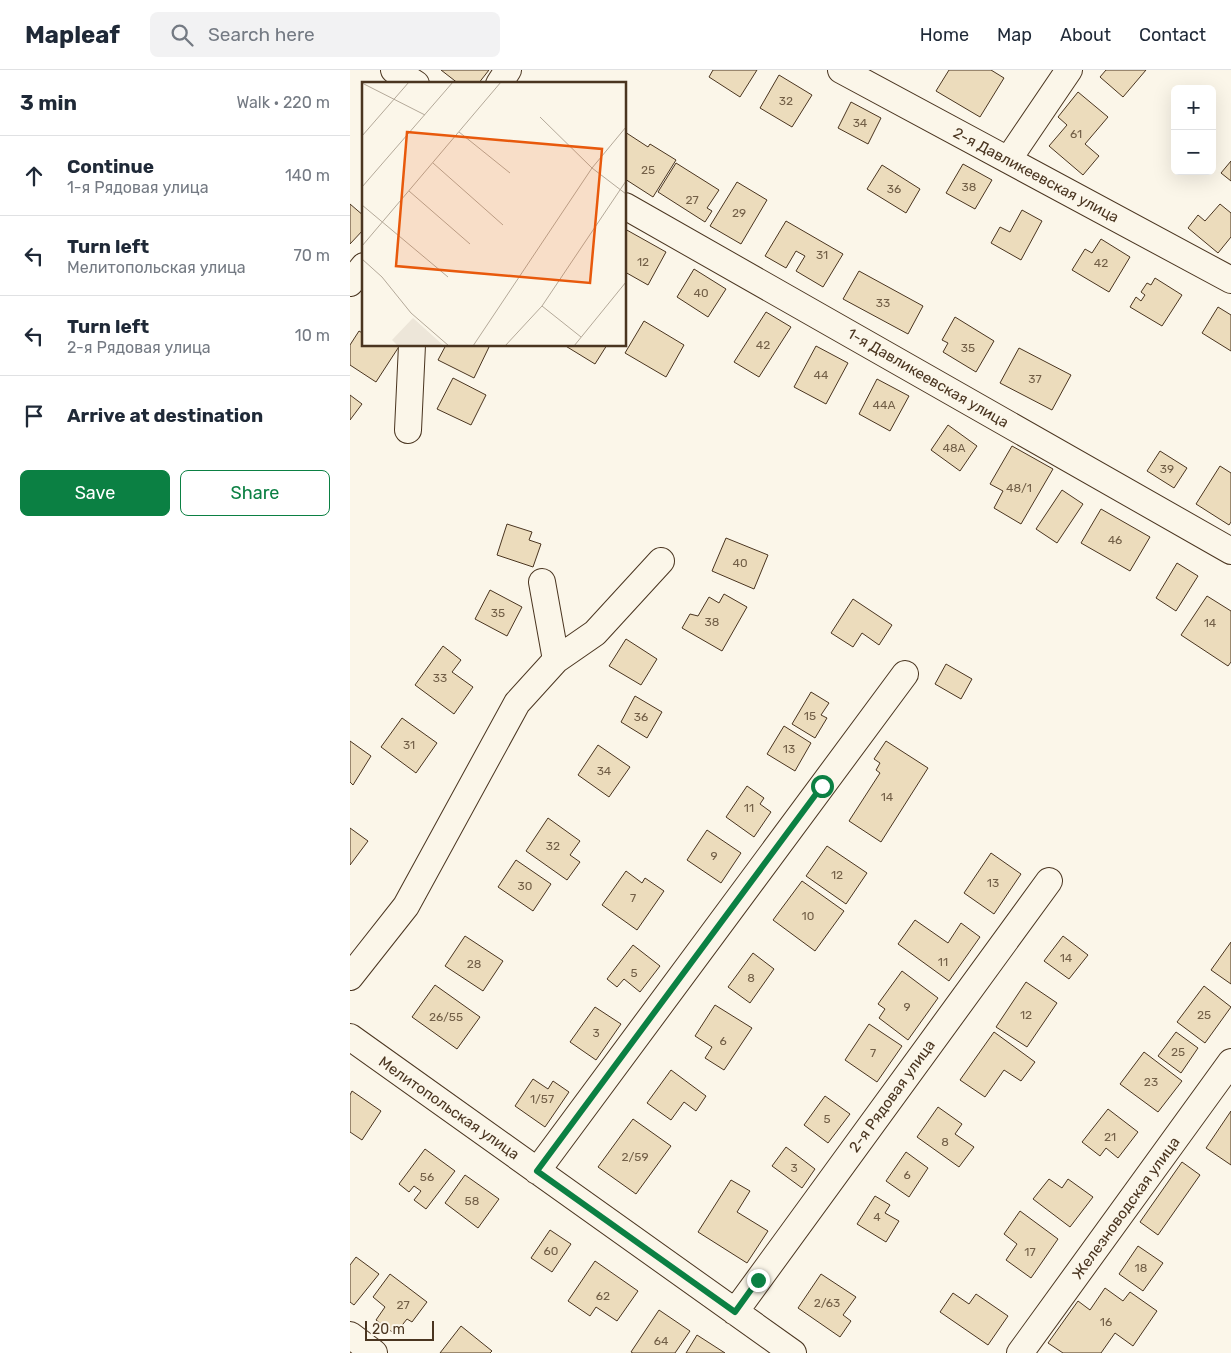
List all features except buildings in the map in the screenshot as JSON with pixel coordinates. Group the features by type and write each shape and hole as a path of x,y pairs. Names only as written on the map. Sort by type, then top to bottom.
{"street":[{"path":"394,70 413,82"},
{"path":"500,82 508,70"},
{"name":"2-я Давликеевская улица","path":"841,70 1008,160 1228,274"},
{"path":"1008,160 1070,70"},
{"name":"1-я Давликеевская улица","path":"626,207 1231,551"},
{"path":"350,283 362,268"},
{"path":"408,430 412,346"},
{"path":"350,977 406,906 517,703 556,660 595,633 662,561"},
{"path":"542,582 556,660"},
{"path":"537,1171 905,674"},
{"name":"2-я Рядовая улица","path":"735,1312 1049,881"},
{"name":"Мелитопольская улица","path":"350,1037 793,1353"},
{"name":"Железноводская улица","path":"1020,1353 1231,1062"},
{"path":"350,1335 374,1353"}],"route":[{"path":"758,1280 735,1312 537,1171 822,786"}]}
